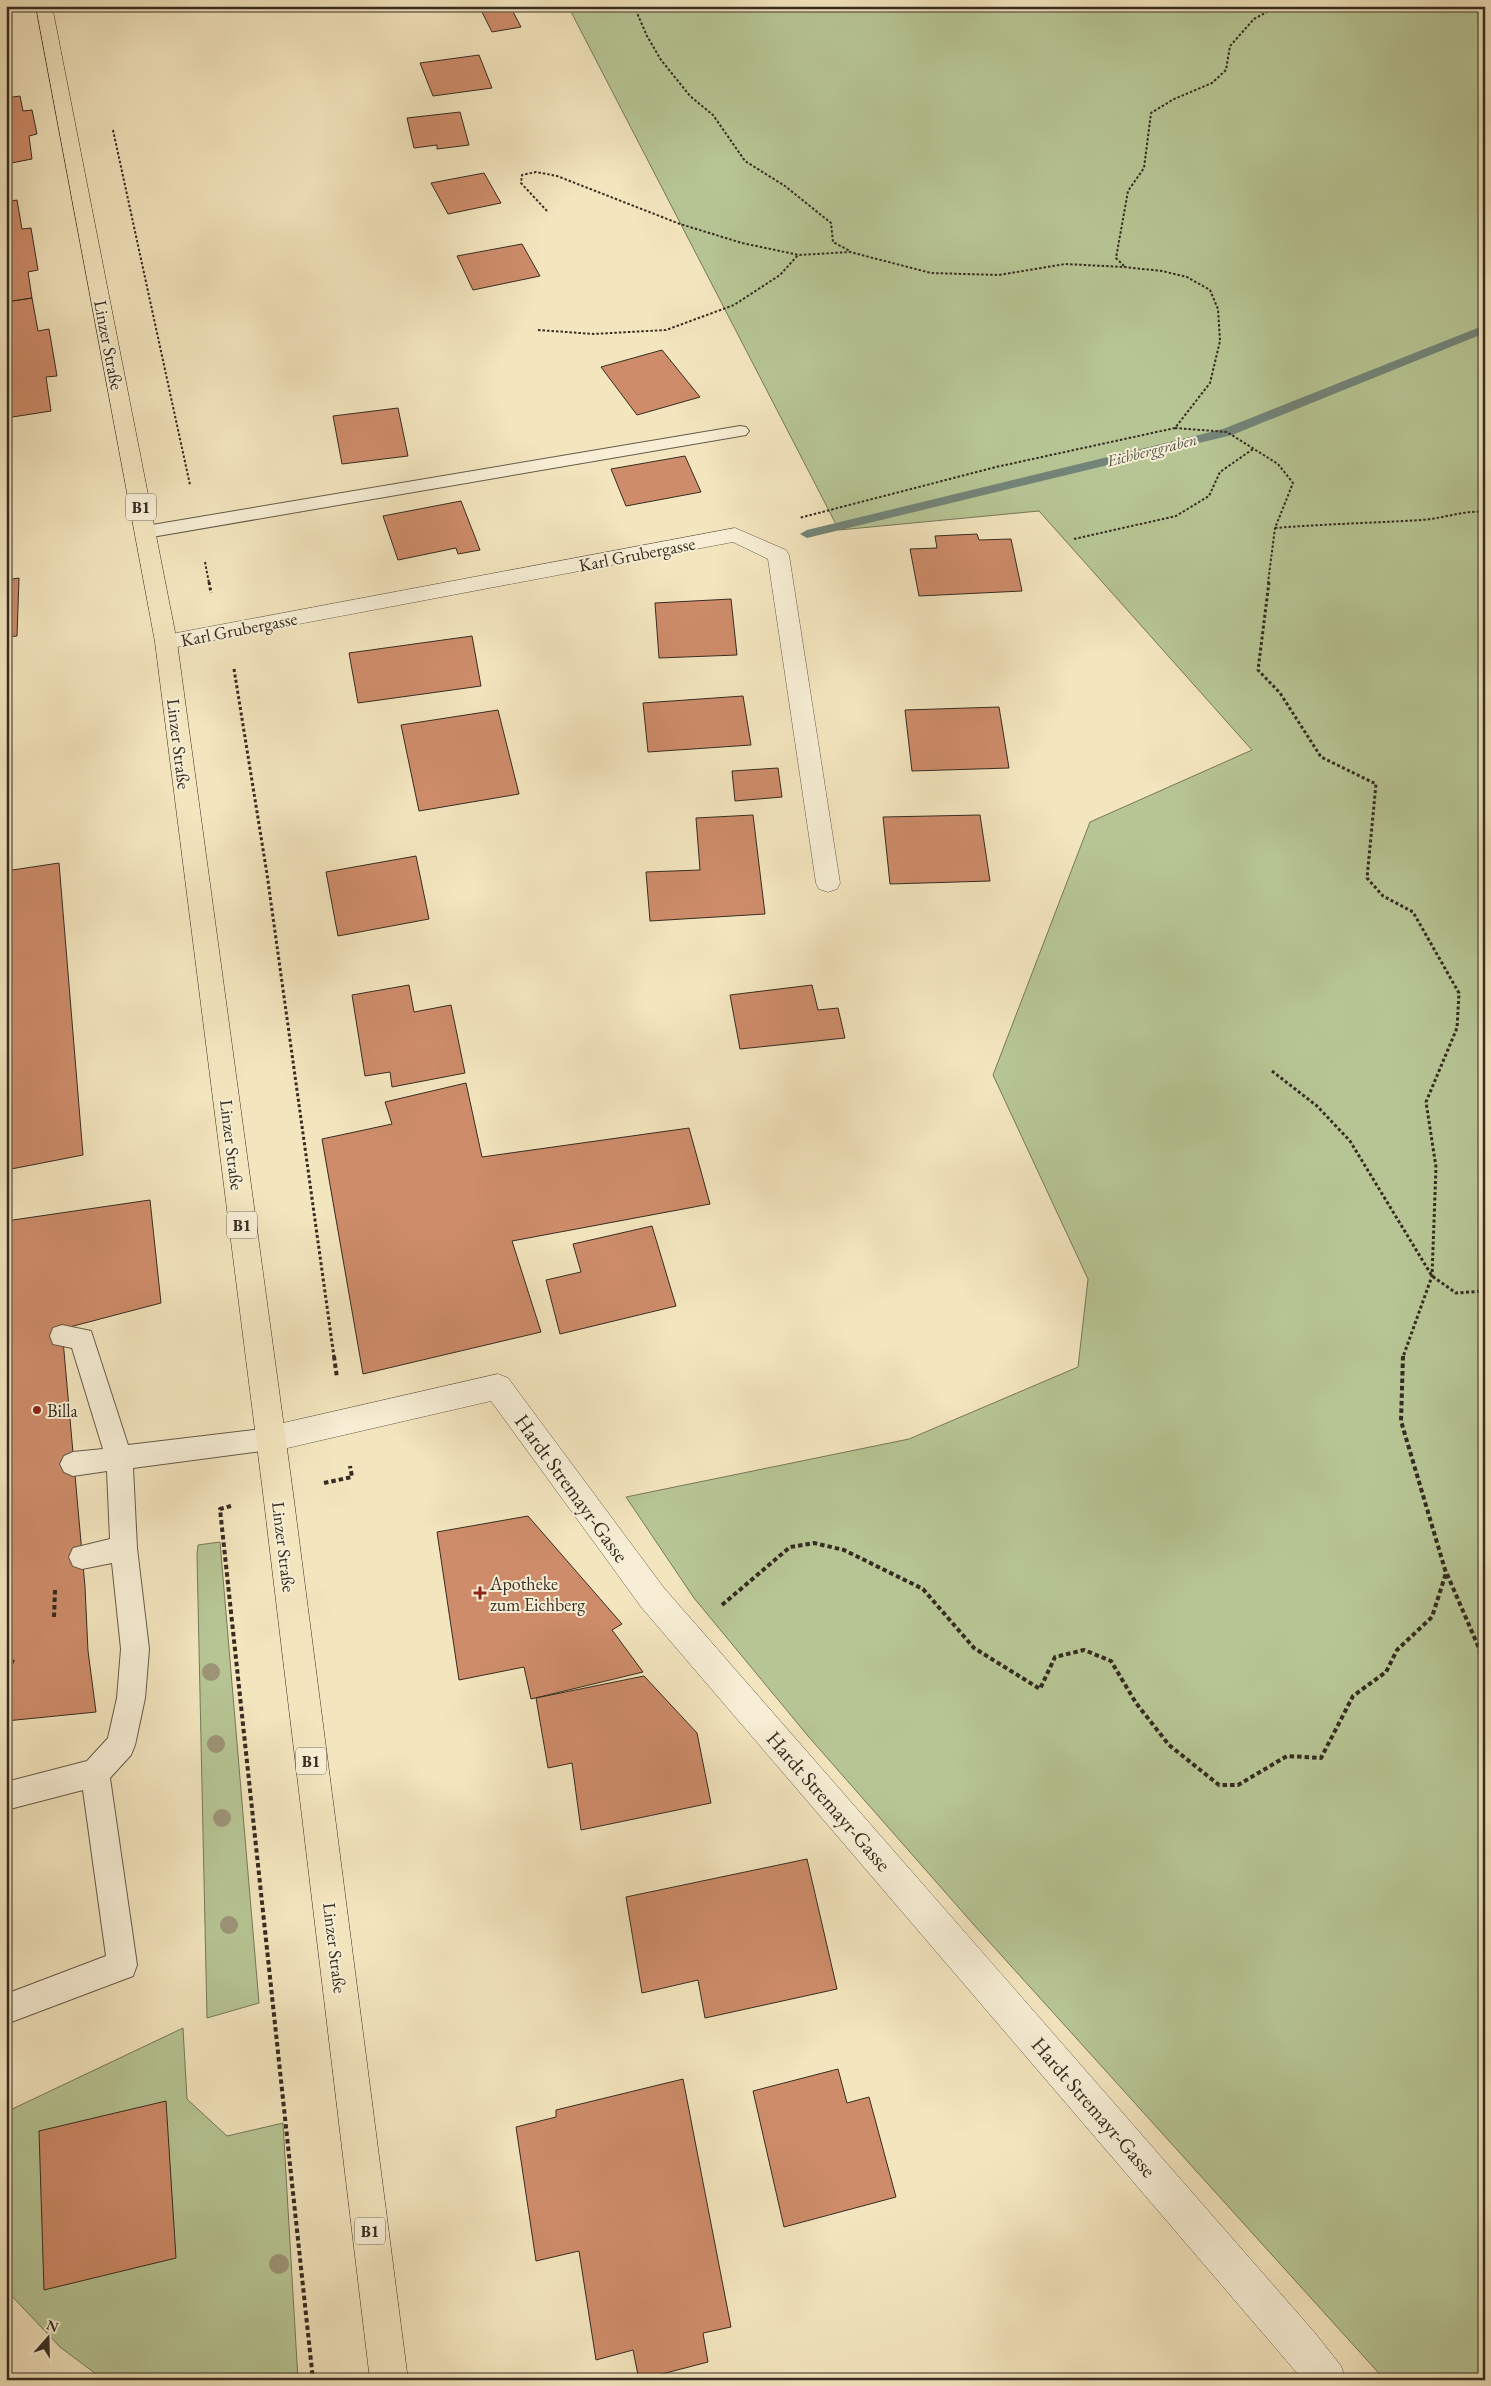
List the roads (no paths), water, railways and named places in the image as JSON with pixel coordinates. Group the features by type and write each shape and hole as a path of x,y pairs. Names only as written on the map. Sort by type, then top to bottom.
{"main road":[{"name":"Linzer Straße","path":"44,6 166,642 270,1439 389,2380"}],"street":[{"name":"Karl Grubergasse","path":"166,642 736,535 778,555 828,884"},
{"name":"Hardt Stremayr-Gasse","path":"270,1439 498,1387 654,1598 686,1637 1023,2024 1288,2332 1327,2380"}],"lane":[{"path":"146,532 740,431"},
{"path":"6,1796 95,1773 122,1744 131,1698 135,1649 124,1548 119,1458 82,1339 62,1336"},
{"path":"73,1464 270,1439"},
{"path":"82,1557 124,1548"},
{"path":"6,2009 122,1965 95,1773"}],"waterway":[{"name":"Eichberggraben","path":"807,534 1227,432 1485,329"}],"place":[{"name":"Billa","path":"37,1410"},
{"name":"Apotheke zum Eichberg","path":"480,1593"}]}
